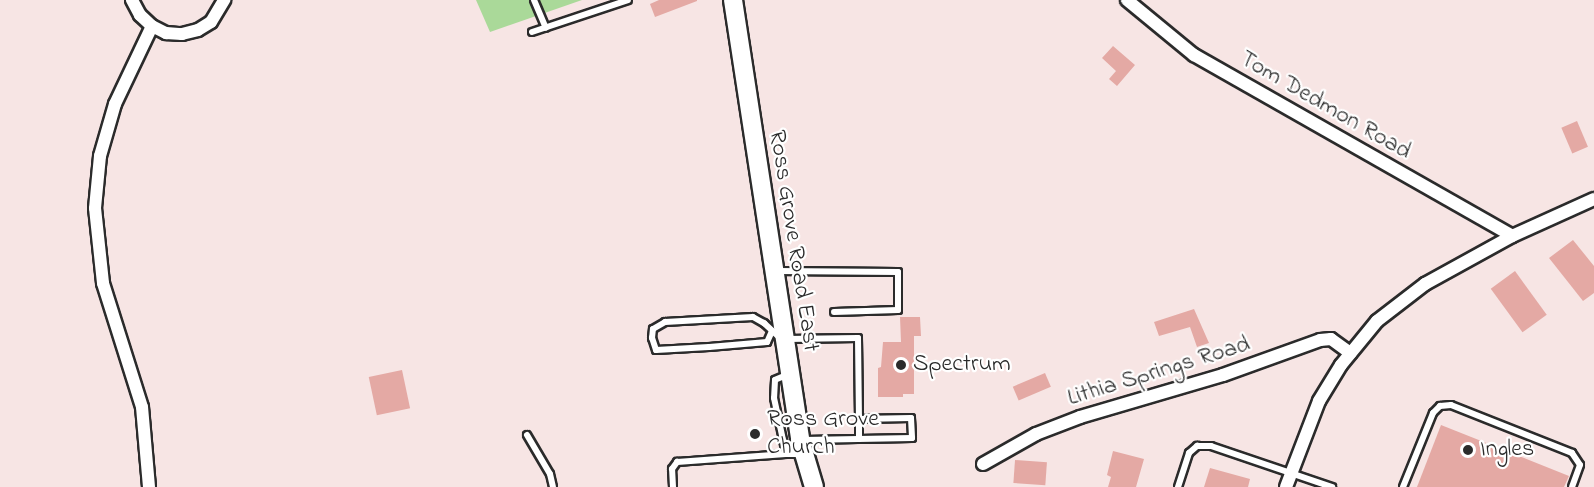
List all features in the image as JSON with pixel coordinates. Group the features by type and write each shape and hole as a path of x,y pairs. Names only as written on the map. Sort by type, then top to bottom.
{"street":[{"path":"132,0 140,15 152,26 166,33 182,34 198,30 211,22 224,0"},
{"name":"Ross Grove Road East","path":"733,0 773,271 777,339 789,374 797,449 814,487"},
{"name":"Tom Dedmon Road","path":"1127,0 1194,56 1512,236"},
{"path":"149,487 142,407 103,283 95,208 100,156 115,104 152,26"},
{"path":"1286,487 1319,401 1350,353 1377,321 1425,284 1512,236 1593,202"},
{"name":"Lithia Springs Road","path":"983,464 1036,434 1080,417 1223,375 1320,340 1331,339 1350,353"}],"lane":[{"path":"534,0 546,28"},
{"path":"601,0 604,8"},
{"path":"532,32 628,0"},
{"path":"773,271 898,272 898,310 834,312"},
{"path":"777,339 753,317 659,324 653,329 652,338 657,350 777,339 858,338 859,439"},
{"path":"1403,487 1433,413 1440,406 1451,405 1572,453 1580,465 1572,487"},
{"path":"673,487 672,469 677,462 797,449 859,439 912,438 911,418 859,419"},
{"path":"527,435 550,474 553,487"},
{"path":"1178,487 1189,453 1197,446 1211,446 1292,471 1328,486"}],"green space":[{"path":"476,0 582,0 490,32"}],"building":[{"path":"659,0 697,1 655,17 650,4"},
{"path":"1113,46 1135,65 1117,86 1109,79 1116,71 1102,58"},
{"path":"1577,121 1588,147 1572,153 1561,128"},
{"path":"1573,240 1594,266 1594,293 1583,301 1549,258"},
{"path":"1515,271 1547,315 1522,332 1491,289"},
{"path":"1194,309 1209,343 1197,347 1190,327 1159,336 1154,322"},
{"path":"900,317 920,317 921,336 914,336 914,394 903,394 903,397 878,397 878,368 881,367 883,342 901,342"},
{"path":"402,370 410,408 377,415 369,377"},
{"path":"1045,373 1051,387 1019,400 1013,387"},
{"name":"Ingles","path":"1441,425 1569,476 1564,487 1417,487"},
{"path":"1113,451 1144,459 1136,487 1108,487 1111,477 1107,475"},
{"path":"1015,460 1047,462 1045,485 1013,483"},
{"path":"1210,468 1250,479 1248,487 1204,487"}],"place":[{"name":"Spectrum","path":"901,365"},
{"name":"Ross Grove Church","path":"755,434"},
{"name":"Ingles","path":"1468,450"}]}
